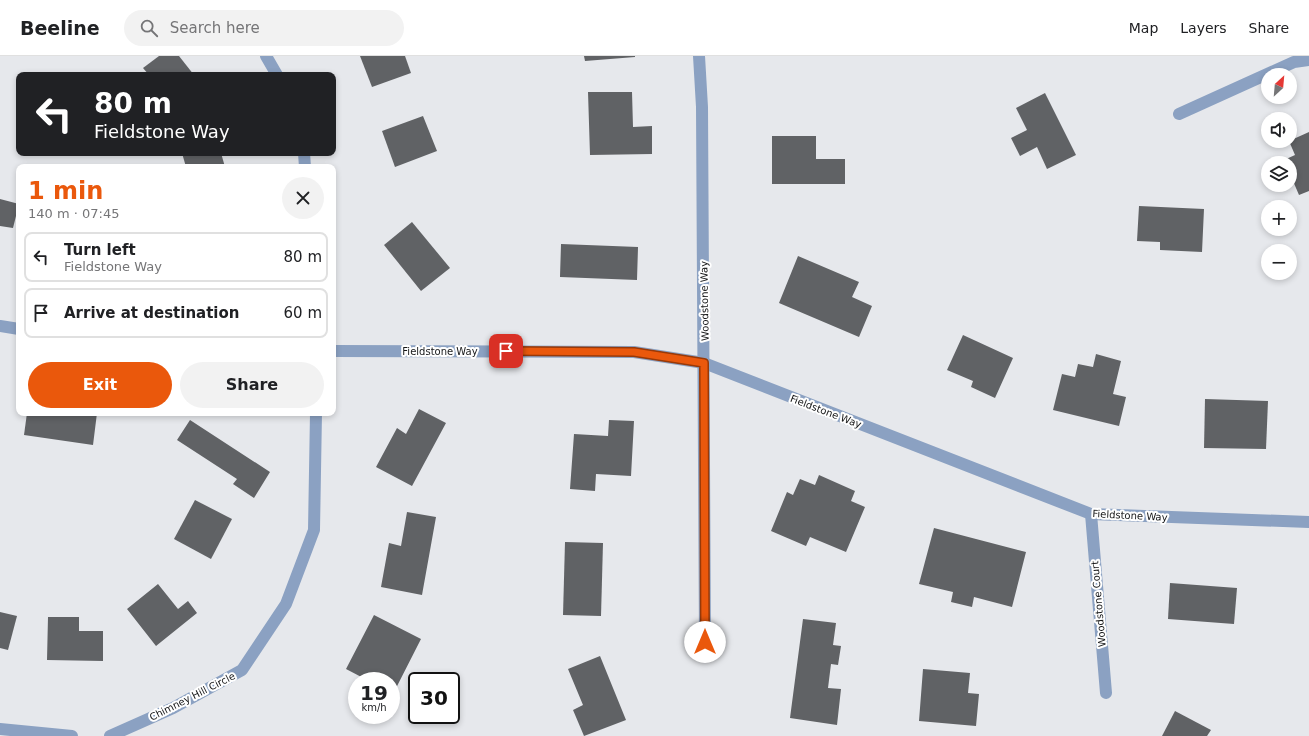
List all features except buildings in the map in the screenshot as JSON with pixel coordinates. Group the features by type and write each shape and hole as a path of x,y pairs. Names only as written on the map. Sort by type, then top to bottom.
{"street":[{"path":"266,56 275,72"},
{"name":"Woodstone Way","path":"699,56 702,107 705,642"},
{"path":"1179,114 1294,62 1309,60"},
{"path":"0,326 16,329"},
{"name":"Fieldstone Way","path":"336,351 634,352 704,363 1091,514 1309,522"},
{"name":"Chimney Hill Circle","path":"110,736 173,708 242,670 286,604 314,530 316,416"},
{"name":"Woodstone Court","path":"1091,514 1106,693"},
{"path":"0,730 72,736"}],"route":[{"path":"506,351 634,352 704,363 705,642"}]}
